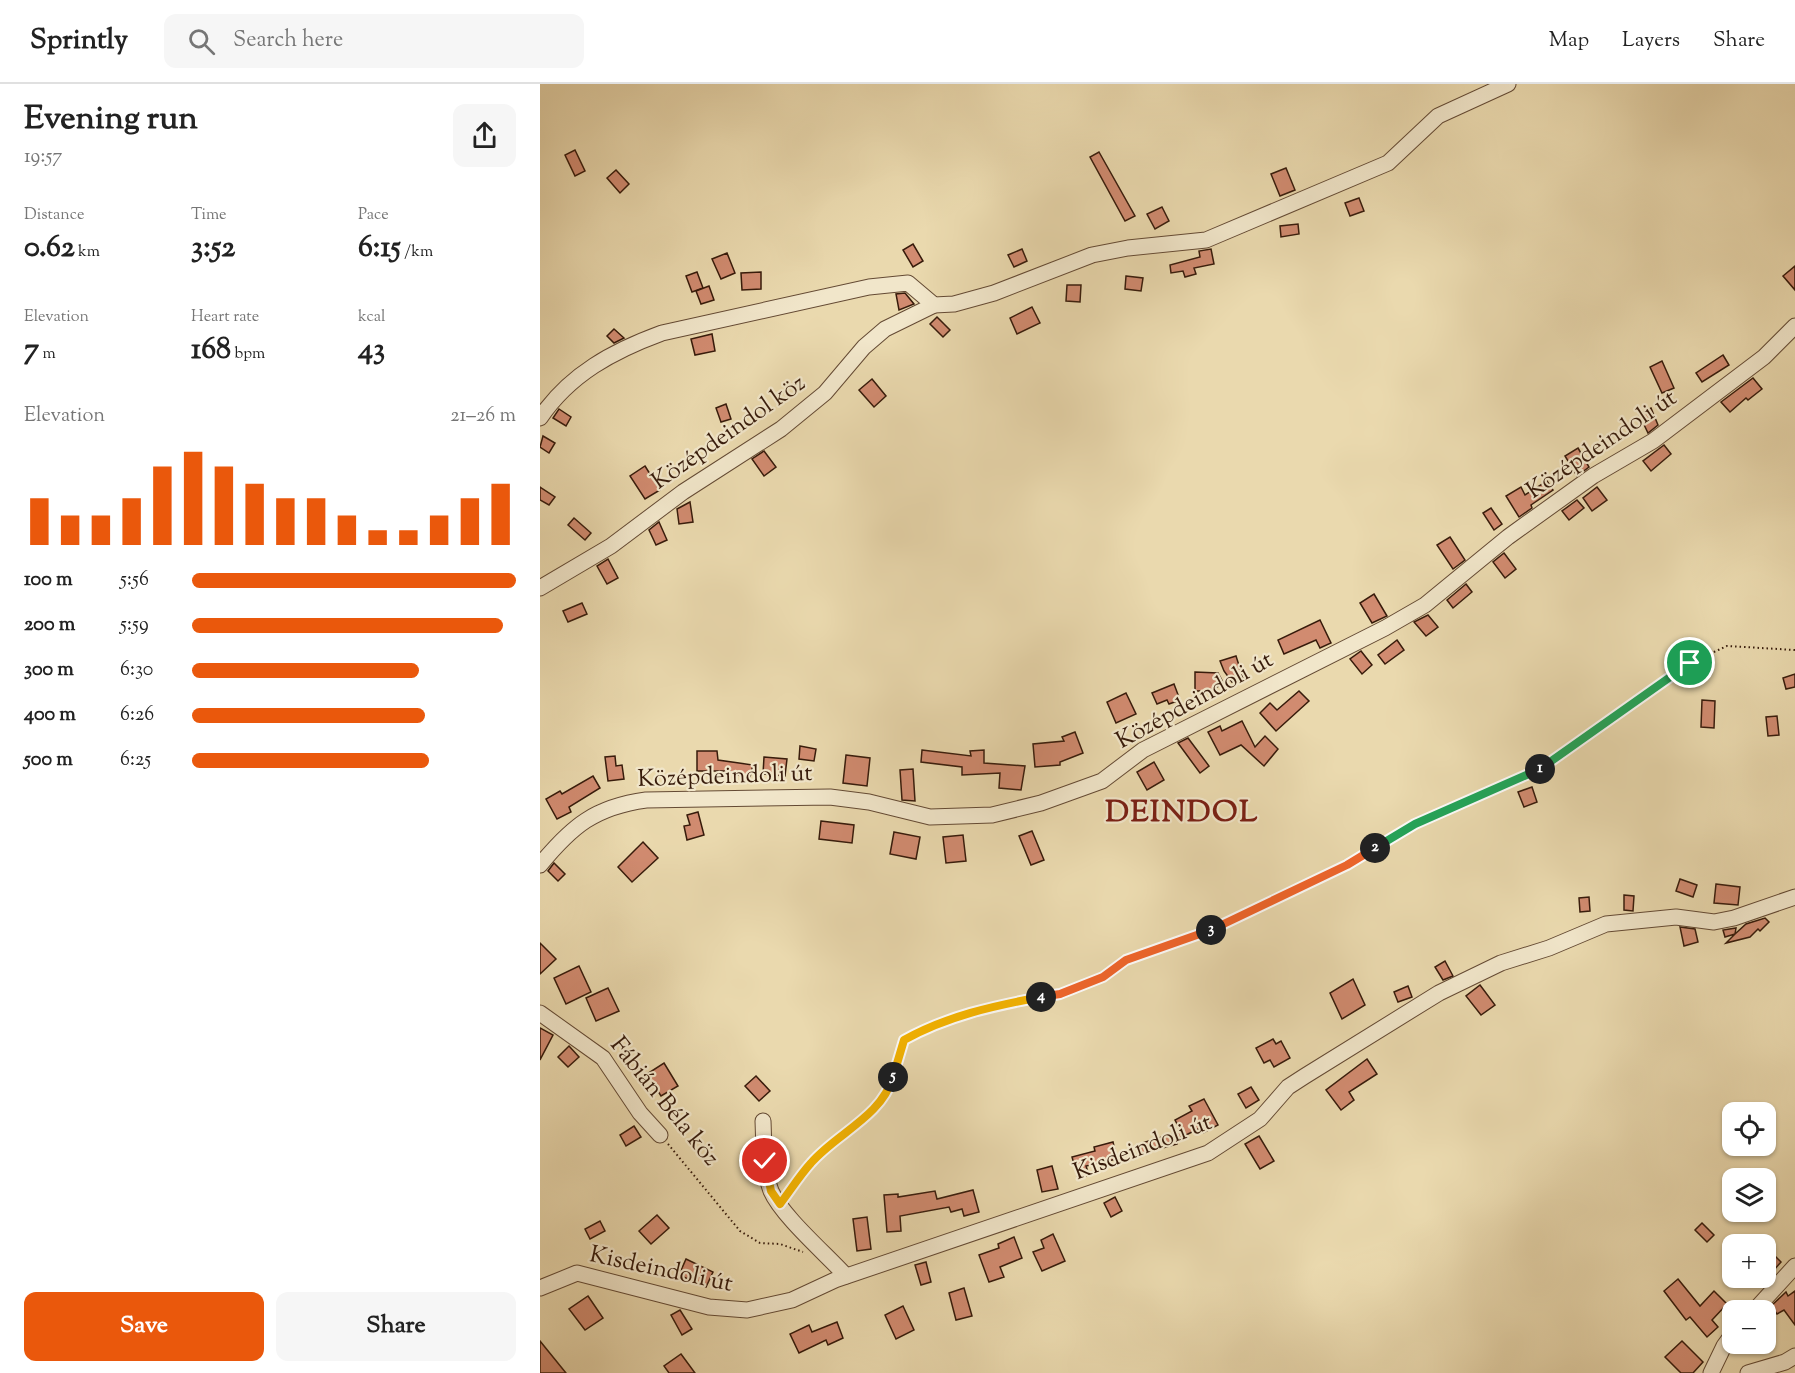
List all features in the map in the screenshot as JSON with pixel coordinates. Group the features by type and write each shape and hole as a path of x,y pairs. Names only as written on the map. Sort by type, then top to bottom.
{"street":[{"name":"Középdeindol köz","path":"540,588 611,546 683,492 782,429 825,393 864,347 885,329 934,305 954,304 994,293 1092,255 1128,248 1206,240 1388,163 1438,116 1508,84"},
{"path":"540,418 564,387 635,343 662,333 869,287 908,283 934,305"},
{"name":"Középdeindoli út","path":"540,865 572,830 589,816 616,804 646,800 830,797 869,802 930,817 992,815 1041,803 1102,781 1143,750 1385,628 1425,604 1508,537 1574,489 1653,441 1764,357 1795,326"},
{"name":"Kisdeindoli út","path":"540,1287 577,1273 709,1307 747,1310 792,1300 846,1276 1208,1153 1260,1119 1288,1087 1439,993 1501,963 1549,948 1606,924 1676,917 1714,922 1734,918 1795,897"},
{"name":"Fábián Béla köz","path":"540,1013 603,1058 640,1113 660,1135"},
{"path":"763,1121 765,1161 771,1191 780,1204 846,1276"},
{"path":"1764,1300 1795,1266"},
{"path":"1711,1373 1722,1350"},
{"path":"1748,1373 1785,1362 1795,1356"}],"path":[{"path":"780,1204 811,1162 877,1108 889,1090 904,1040 944,1021 995,1005 1060,994 1103,977 1126,960 1216,927 1265,905 1347,865 1415,824 1546,767 1690,663 1726,646 1795,650"},
{"name":"Fábián Béla köz","path":"660,1135 740,1231 760,1243 780,1244 807,1253"}],"building":[{"path":"575,150 585,171 575,176 565,155"},
{"path":"1099,152 1135,216 1125,221 1090,157"},
{"path":"1286,168 1295,190 1280,196 1271,174"},
{"path":"616,170 629,184 620,193 607,178"},
{"path":"1359,198 1364,211 1350,216 1345,203"},
{"path":"1162,207 1169,221 1155,229 1147,214"},
{"path":"1298,224 1299,234 1281,237 1280,226"},
{"path":"913,244 923,261 913,267 903,250"},
{"path":"1022,249 1027,261 1014,267 1008,255"},
{"path":"1211,249 1214,264 1194,268 1196,274 1185,277 1183,271 1171,273 1170,265 1200,257 1199,251"},
{"path":"727,253 735,273 721,279 712,259"},
{"path":"1795,266 1795,290 1783,276"},
{"path":"697,272 703,288 692,292 686,276"},
{"path":"761,272 761,289 742,290 741,273"},
{"path":"1126,276 1143,278 1141,291 1125,289"},
{"path":"1067,285 1081,285 1080,302 1066,301"},
{"path":"709,286 714,300 701,304 696,291"},
{"path":"905,293 914,304 899,310 896,294"},
{"path":"1032,307 1040,323 1017,334 1010,318"},
{"path":"937,317 950,330 943,337 930,324"},
{"path":"614,329 624,338 614,343 607,336"},
{"path":"712,334 715,351 695,355 691,339"},
{"path":"1723,355 1729,365 1702,382 1696,373"},
{"path":"1662,361 1674,388 1662,393 1650,367"},
{"path":"1753,378 1762,389 1748,400 1746,398 1730,412 1721,402"},
{"path":"872,379 886,396 874,407 859,390"},
{"path":"726,404 731,419 721,422 716,408"},
{"path":"1651,408 1658,425 1648,433 1639,414"},
{"path":"559,409 571,417 566,426 553,418"},
{"path":"543,436 555,443 549,453 540,447"},
{"path":"1664,445 1671,454 1651,471 1643,461"},
{"path":"1578,448 1589,467 1577,476 1565,456"},
{"path":"764,451 776,467 764,476 752,459"},
{"path":"645,466 660,490 645,499 630,476"},
{"path":"1547,481 1553,490 1531,505 1532,508 1519,517 1506,496 1521,487 1525,495"},
{"path":"540,487 555,497 549,505 540,500"},
{"path":"1597,487 1607,500 1592,511 1583,498"},
{"path":"1577,500 1584,508 1569,520 1562,511"},
{"path":"690,502 693,522 679,524 677,509"},
{"path":"1491,508 1502,524 1494,530 1483,513"},
{"path":"574,518 591,533 585,540 568,525"},
{"path":"659,522 667,540 656,545 649,530"},
{"path":"1450,537 1465,560 1453,569 1437,545"},
{"path":"1504,553 1516,569 1505,578 1493,562"},
{"path":"608,559 618,578 607,584 597,566"},
{"path":"1466,584 1472,592 1453,608 1447,600"},
{"path":"1374,594 1387,616 1372,623 1360,603"},
{"path":"582,603 587,614 568,622 563,611"},
{"path":"1428,615 1438,627 1426,636 1414,622"},
{"path":"1320,620 1331,643 1320,648 1316,640 1284,654 1278,640"},
{"path":"1397,640 1404,650 1385,664 1378,655"},
{"path":"1361,651 1372,665 1362,674 1350,659"},
{"path":"1236,656 1243,678 1232,682 1220,661"},
{"path":"1195,672 1218,673 1224,684 1214,688 1214,691 1195,691"},
{"path":"1795,674 1795,687 1786,689 1783,678"},
{"path":"1174,684 1180,700 1169,704 1167,700 1157,704 1152,693"},
{"path":"1299,691 1309,701 1276,731 1260,713 1270,703 1277,710"},
{"path":"1126,693 1136,714 1116,723 1107,702"},
{"path":"1702,700 1715,701 1714,728 1701,727"},
{"path":"1777,716 1779,735 1768,736 1766,717"},
{"path":"1242,721 1255,747 1265,736 1278,749 1264,766 1241,745 1220,755 1208,732 1220,726 1222,731"},
{"path":"1075,732 1083,753 1060,762 1060,765 1035,767 1033,744 1064,741 1062,737"},
{"path":"1188,738 1209,766 1200,773 1178,743"},
{"path":"800,746 816,749 814,761 799,759"},
{"path":"922,750 971,756 970,751 984,750 984,763 1025,766 1021,790 999,788 1000,773 962,775 962,767 921,762"},
{"path":"697,751 717,751 718,760 753,765 750,777 729,774 730,771 697,771"},
{"path":"846,755 870,758 867,786 843,783"},
{"path":"615,756 616,766 622,765 624,779 608,781 605,757"},
{"path":"764,757 787,759 785,776 763,774"},
{"path":"1154,762 1164,780 1147,790 1137,772"},
{"path":"913,769 915,801 902,800 900,770"},
{"path":"593,776 600,788 569,807 571,812 557,819 546,799 560,791 562,794"},
{"path":"1532,787 1537,802 1524,807 1518,792"},
{"path":"698,812 704,835 687,840 684,826 690,825 687,815"},
{"path":"821,821 854,825 852,843 819,839"},
{"path":"1032,831 1044,860 1031,865 1019,836"},
{"path":"894,832 920,837 916,859 890,854"},
{"path":"963,835 966,861 946,863 943,837"},
{"path":"643,842 658,858 632,882 618,867"},
{"path":"554,863 565,874 558,881 548,871"},
{"path":"1680,879 1697,885 1693,897 1676,891"},
{"path":"1716,884 1740,887 1738,905 1714,903"},
{"path":"1624,895 1634,896 1633,911 1624,910"},
{"path":"1589,897 1590,911 1580,912 1579,898"},
{"path":"1765,918 1769,922 1750,937 1726,943 1746,924"},
{"path":"1680,927 1695,929 1698,942 1684,946"},
{"path":"1736,928 1735,934 1725,937 1723,930"},
{"path":"540,943 556,959 540,974"},
{"path":"1445,961 1453,976 1443,980 1435,967"},
{"path":"579,966 591,992 566,1004 554,978"},
{"path":"1353,979 1365,1005 1342,1019 1330,993"},
{"path":"1480,985 1495,1005 1481,1015 1466,996"},
{"path":"1408,986 1412,997 1398,1002 1394,992"},
{"path":"608,988 619,1011 596,1021 586,998"},
{"path":"540,1028 553,1035 540,1060"},
{"path":"1273,1039 1276,1044 1281,1041 1290,1058 1274,1067 1270,1060 1264,1063 1256,1048"},
{"path":"569,1046 579,1057 568,1067 558,1057"},
{"path":"1367,1059 1377,1074 1349,1092 1354,1100 1341,1110 1326,1090"},
{"path":"664,1063 678,1086 661,1096 647,1074"},
{"path":"756,1076 770,1091 759,1101 745,1086"},
{"path":"1251,1087 1259,1100 1246,1108 1238,1094"},
{"path":"1204,1099 1218,1125 1203,1133 1200,1128 1176,1140 1177,1144 1141,1154 1139,1144 1181,1131 1175,1120 1192,1111 1189,1106"},
{"path":"634,1126 641,1137 626,1146 620,1135"},
{"path":"1259,1136 1274,1161 1260,1169 1245,1144"},
{"path":"1113,1142 1117,1159 1086,1166 1089,1175 1078,1178 1072,1157 1095,1151 1094,1147"},
{"path":"1052,1166 1058,1189 1042,1192 1037,1170"},
{"path":"973,1190 979,1212 964,1216 962,1209 951,1212 949,1207 900,1216 901,1231 887,1232 884,1195 898,1194 898,1197 935,1191 937,1199"},
{"path":"1115,1197 1122,1211 1111,1217 1104,1203"},
{"path":"657,1215 669,1228 651,1244 639,1231"},
{"path":"867,1217 871,1249 857,1251 853,1219"},
{"path":"600,1221 605,1231 590,1239 585,1229"},
{"path":"1702,1223 1714,1235 1707,1242 1695,1230"},
{"path":"1053,1234 1065,1261 1042,1271 1033,1252 1044,1248 1041,1240"},
{"path":"1014,1237 1022,1258 1000,1267 1004,1277 989,1282 979,1255 999,1248 998,1244"},
{"path":"1776,1257 1781,1262 1776,1268"},
{"path":"686,1259 713,1272 706,1287 679,1275"},
{"path":"926,1262 931,1282 921,1285 915,1265"},
{"path":"1678,1279 1700,1306 1714,1291 1723,1300 1722,1309 1712,1320 1718,1327 1707,1337 1690,1317 1686,1320 1664,1291"},
{"path":"964,1288 972,1316 956,1320 949,1293"},
{"path":"1795,1291 1795,1325 1784,1310 1776,1313 1776,1301 1786,1292 1788,1296"},
{"path":"588,1296 603,1318 585,1330 569,1309"},
{"path":"903,1306 914,1330 896,1339 885,1315"},
{"path":"680,1310 692,1329 682,1335 671,1315"},
{"path":"837,1322 843,1338 828,1345 826,1340 799,1353 790,1334 809,1325 812,1332"},
{"path":"540,1341 566,1373 540,1373"},
{"path":"1682,1341 1703,1362 1693,1373 1681,1373 1665,1357"},
{"path":"681,1354 695,1373 669,1373 664,1366"}],"district":[{"name":"DEINDOL","path":"1182,813"}],"route":[{"path":"765,1161 771,1191 780,1204 811,1162 877,1108 889,1090 904,1040 944,1021 995,1005 1060,994 1103,977 1126,960 1216,927 1265,905 1305,883 1347,865 1415,824 1546,767 1690,663"}]}
